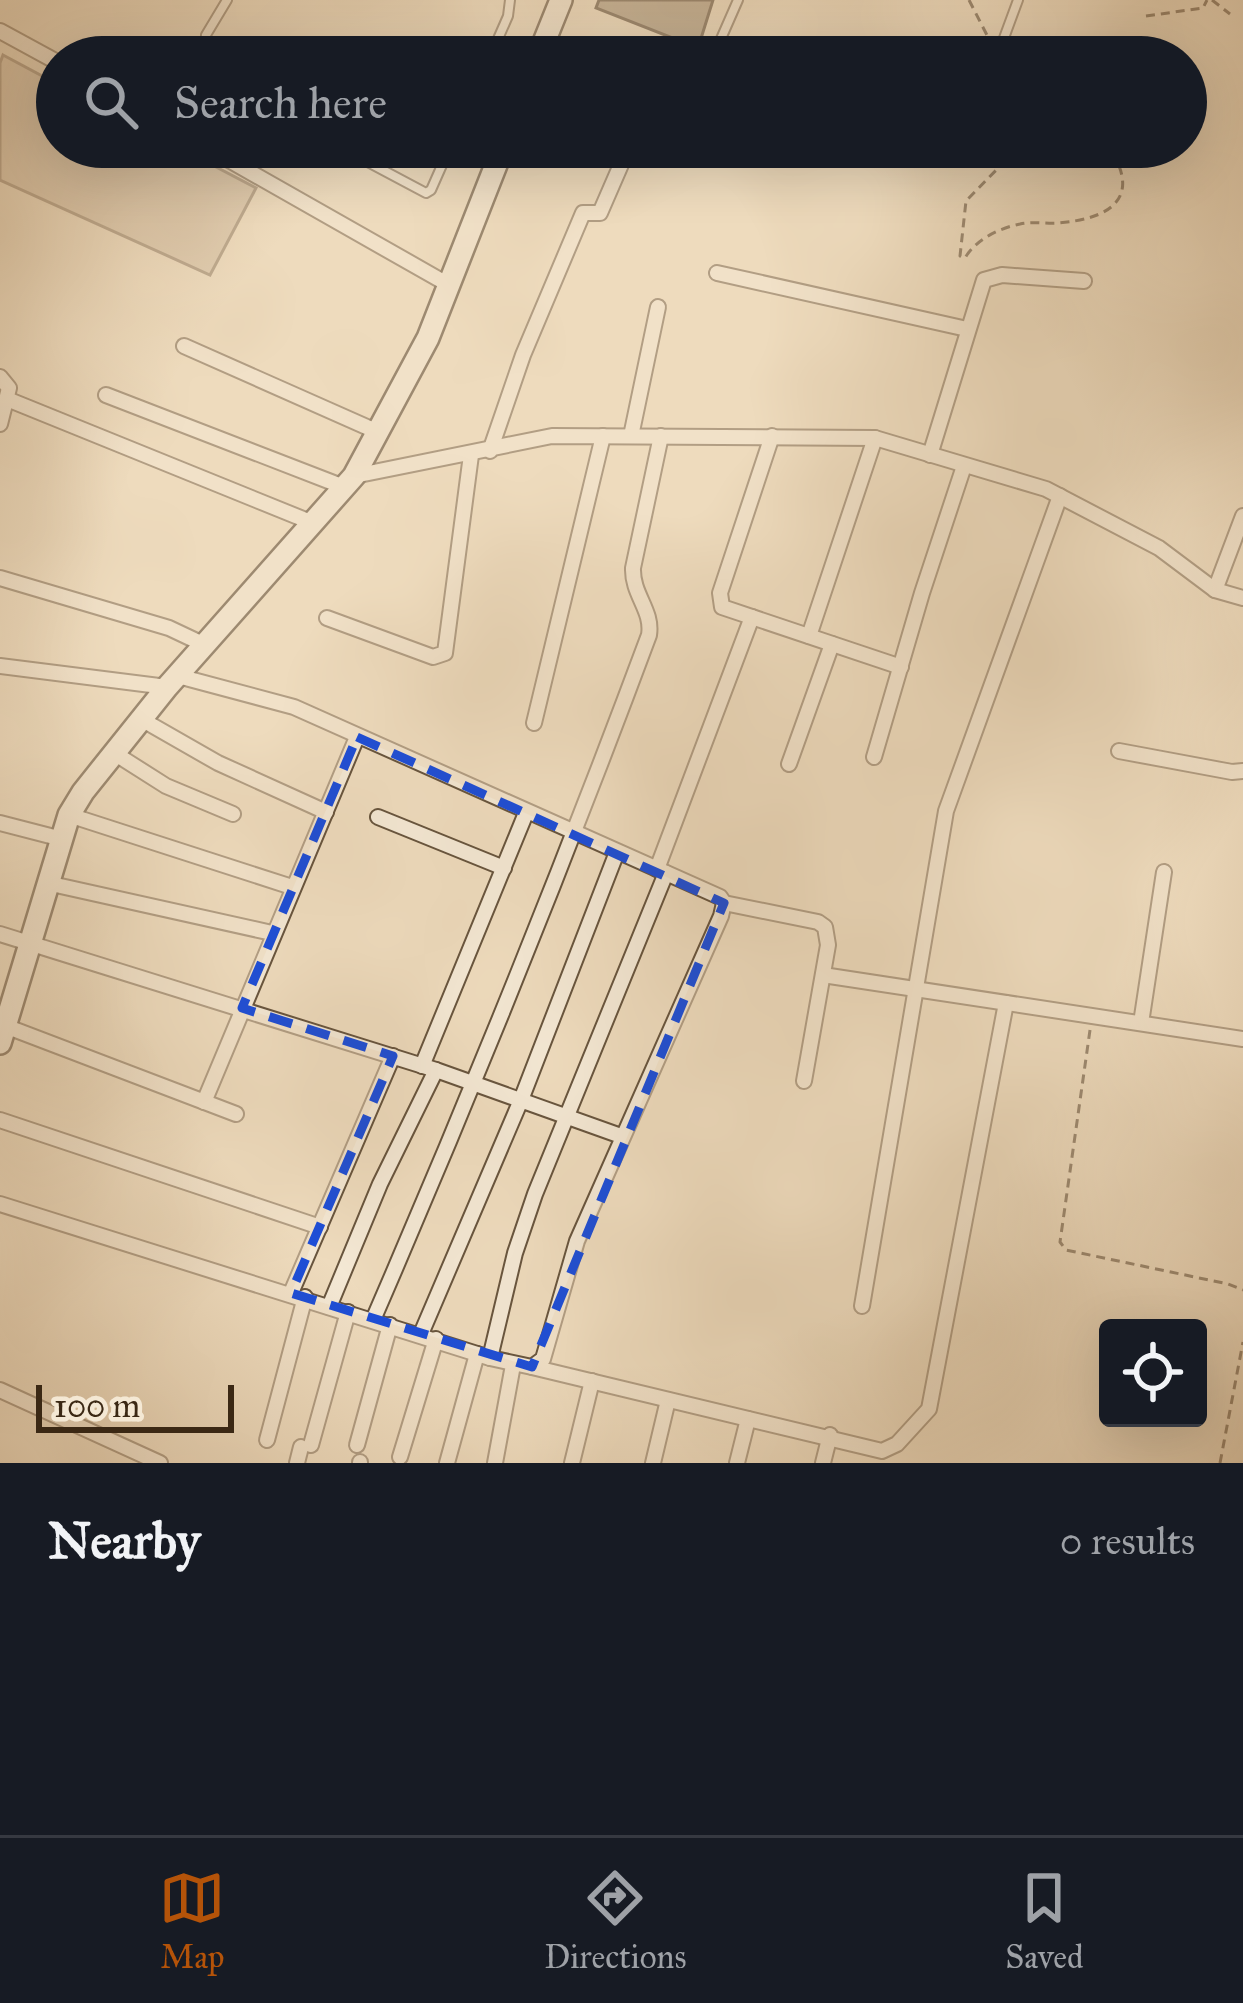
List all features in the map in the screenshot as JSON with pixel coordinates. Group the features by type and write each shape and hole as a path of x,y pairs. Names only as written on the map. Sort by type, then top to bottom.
{"street":[{"path":"546,36 561,0"},
{"path":"0,31 36,51"},
{"path":"243,168 449,284"},
{"path":"236,1114 1,1031 69,814 172,681 349,482 428,338 495,168"},
{"path":"490,451 583,213 600,213 620,168"},
{"path":"717,273 967,329"},
{"path":"930,455 978,290 992,276 1084,280"},
{"path":"631,436 658,307"},
{"path":"184,346 378,432"},
{"path":"0,377 9,388 0,424"},
{"path":"106,395 349,482 552,436 875,438 1060,496 1159,548 1215,590 1243,598"},
{"path":"8,399 313,523"},
{"path":"534,723 603,436"},
{"path":"373,1320 475,1084 649,635 651,621 632,584 661,436"},
{"path":"772,436 720,593 722,607 901,667"},
{"path":"809,636 875,438"},
{"path":"326,618 433,657 445,653 471,455"},
{"path":"874,757 964,466"},
{"path":"862,1306 946,811 1060,496"},
{"path":"1215,590 1243,516"},
{"path":"0,578 169,628 206,645"},
{"path":"447,1463 535,1194 569,1118 662,871 752,617"},
{"path":"789,764 832,644"},
{"path":"0,666 172,681 294,707 720,896 724,903 825,927 829,936 804,1081"},
{"path":"141,719 218,763 326,812"},
{"path":"204,1102 357,737"},
{"path":"1119,751 1243,771"},
{"path":"114,754 166,786 232,814"},
{"path":"329,1307 429,1068 526,813"},
{"path":"69,814 292,887"},
{"path":"378,818 504,868"},
{"path":"0,823 62,839"},
{"path":"400,1457 429,1337 617,852"},
{"path":"1141,1023 1164,872"},
{"path":"47,883 272,934"},
{"path":"532,1367 543,1359 577,1240 724,903"},
{"path":"0,934 394,1056 621,1136"},
{"path":"823,975 1243,1039"},
{"path":"0,1204 513,1365 882,1450 897,1444 929,1408 1006,1003"},
{"path":"267,1441 298,1295 320,1227 394,1056"},
{"path":"0,1120 320,1227"},
{"path":"303,1452 348,1312"},
{"path":"357,1445 390,1325"},
{"path":"494,1463 513,1365"},
{"path":"572,1463 592,1382"},
{"path":"0,1390 160,1463"},
{"path":"653,1463 668,1400"},
{"path":"737,1463 748,1418"},
{"path":"824,1463 830,1437"}],"lane":[{"path":"206,35 227,0"},
{"path":"499,36 510,0"},
{"path":"722,36 738,0"},
{"path":"1004,36 1018,0"},
{"path":"379,168 426,193 441,168"}],"path":[{"path":"969,0 987,36"},
{"path":"1146,16 1202,8 1209,0 1230,14"},
{"path":"998,168 966,201 960,256 965,258 985,238 1023,223 1057,224 1112,210 1120,200 1120,168"},
{"path":"1093,1016 1060,1242 1066,1250 1243,1290"},
{"path":"1220,1463 1243,1342"}],"highlighted area":[{"path":"357,737 724,903 532,1367 291,1293 393,1056 242,1008"}],"shaded area":[{"path":"3,55 36,73 36,168 218,168 256,188 210,275 0,180"}],"building":[{"path":"599,0 713,0 702,36 667,36 596,8"}]}
